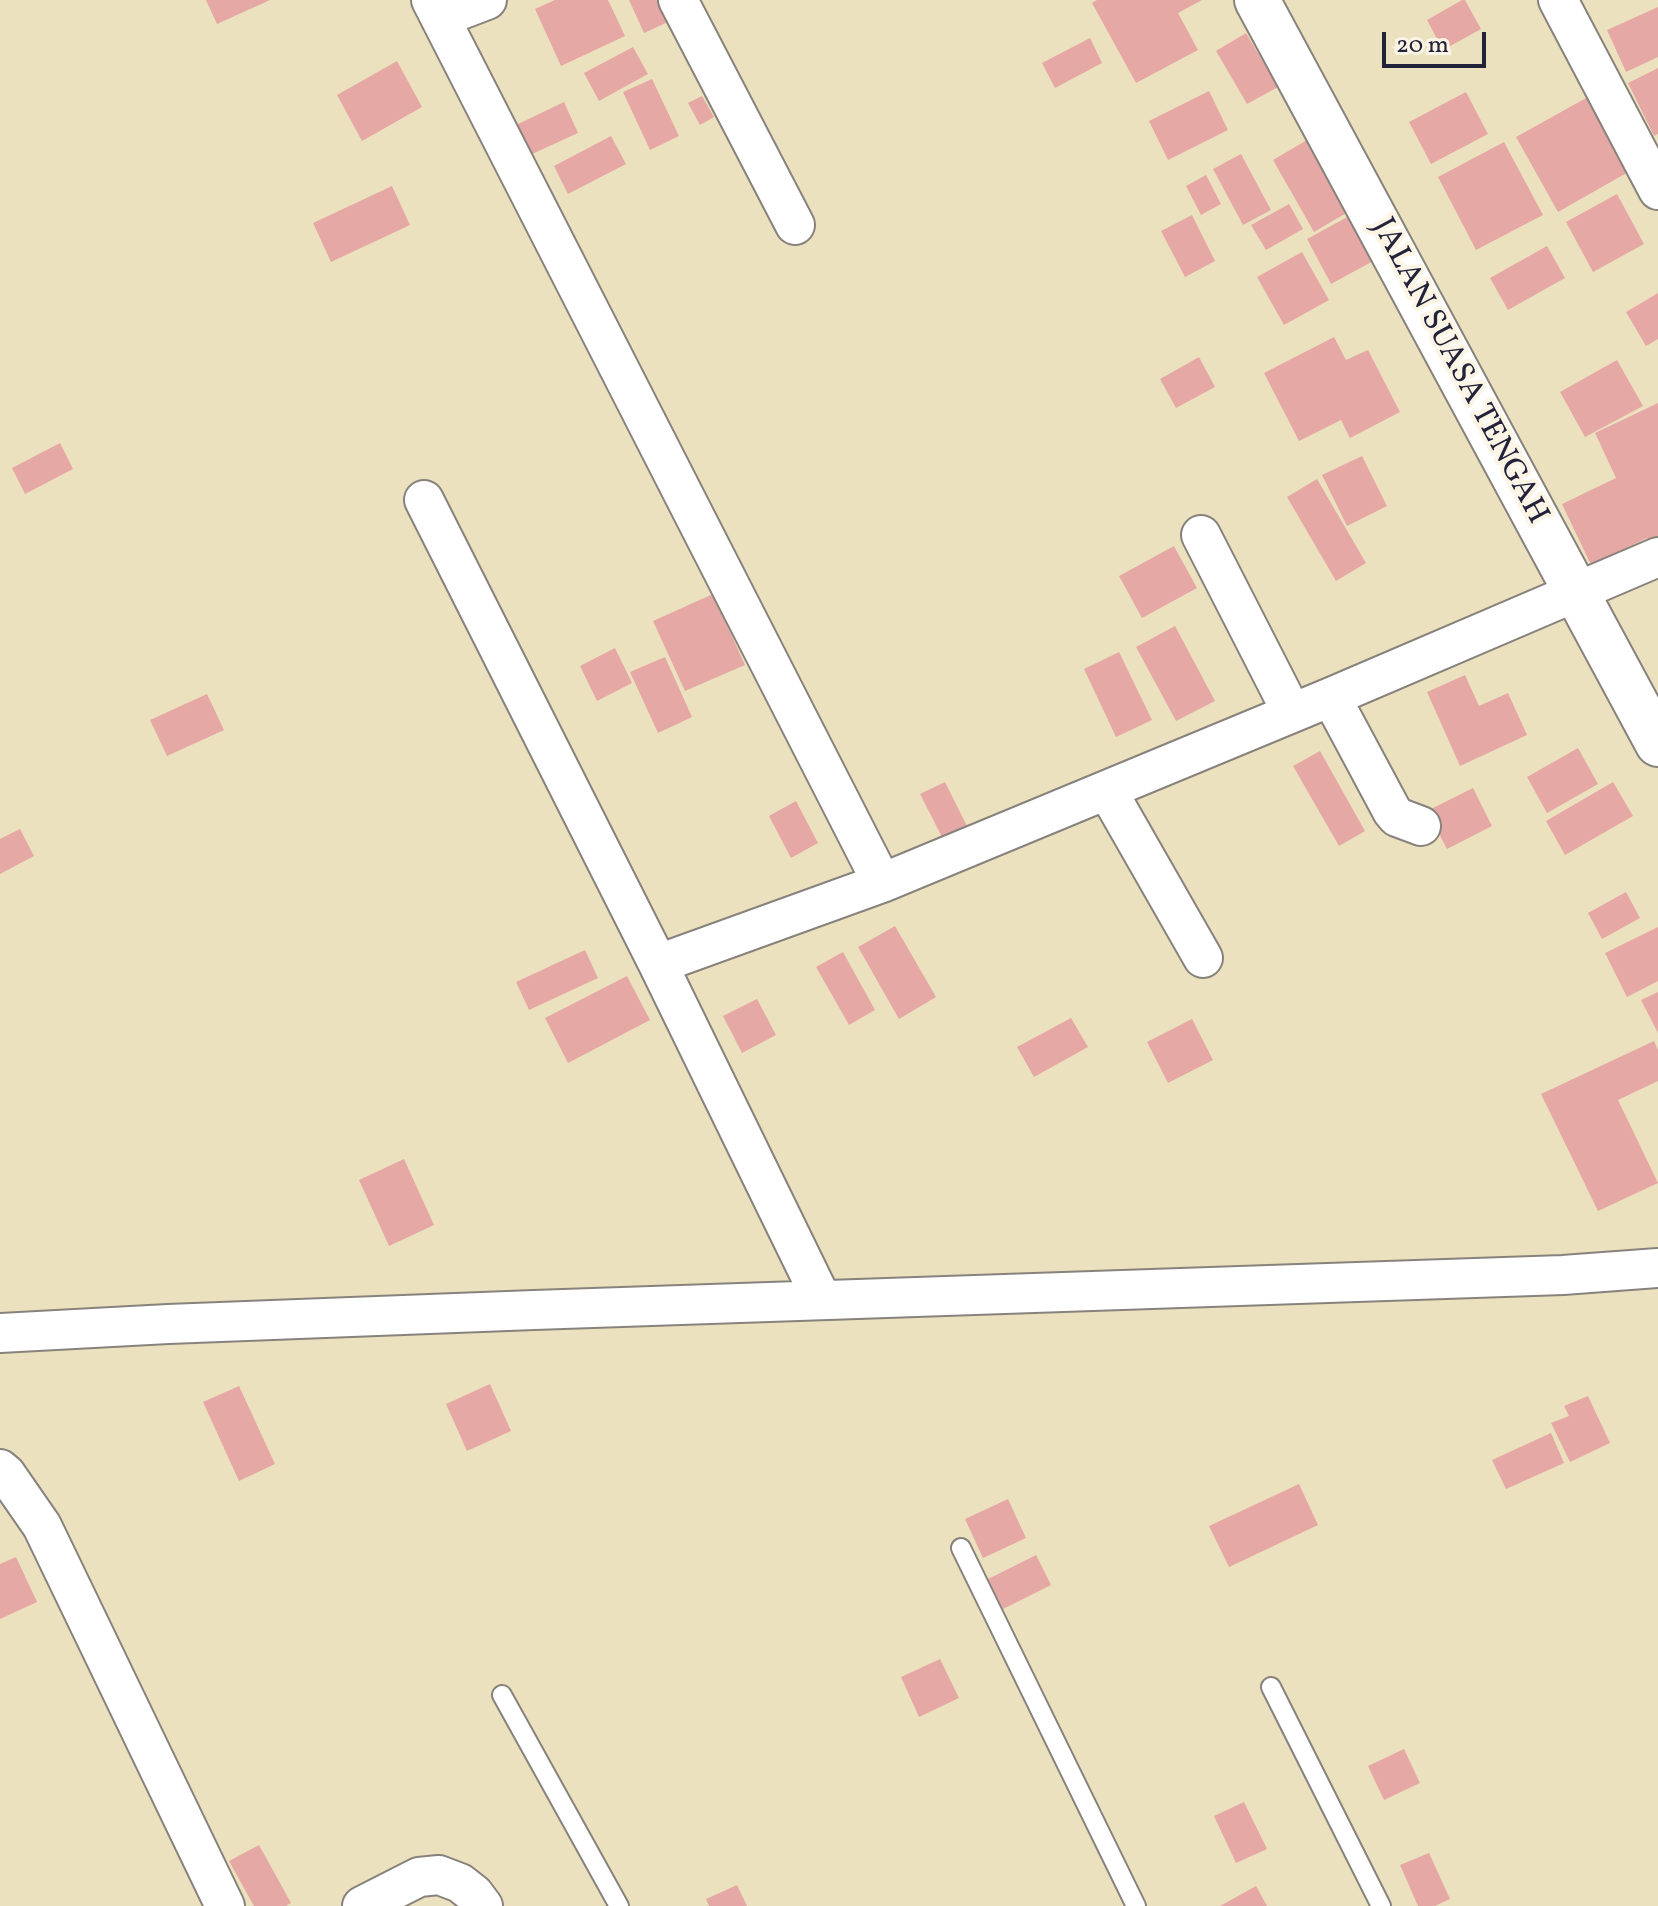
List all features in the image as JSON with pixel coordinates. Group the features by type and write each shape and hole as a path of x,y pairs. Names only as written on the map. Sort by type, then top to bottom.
{"street":[{"path":"487,0 436,9 882,883"},
{"path":"678,0 795,225"},
{"name":"JALAN SUASA TENGAH","path":"1257,0 1658,744"},
{"path":"1558,0 1658,190"},
{"path":"424,500 658,964 822,1300"},
{"path":"1201,535 1292,713"},
{"path":"658,964 882,883 1331,697 1658,557"},
{"path":"1331,697 1392,811 1397,817 1421,826"},
{"path":"1107,790 1203,958"},
{"path":"0,1333 534,1310 1563,1275 1658,1268"},
{"path":"0,1469 42,1526 225,1906"},
{"path":"362,1906 419,1877 439,1875 460,1883 483,1906"}],"lane":[{"path":"961,1548 1136,1906"},
{"path":"1271,1687 1381,1906"},
{"path":"502,1695 619,1906"}],"building":[{"path":"206,0 270,0 217,24"},
{"path":"555,0 608,0 625,36 561,66 535,9"},
{"path":"629,0 658,0 668,22 644,33"},
{"path":"1097,0 1202,0 1178,13 1198,50 1136,83 1092,3"},
{"path":"1465,0 1481,29 1443,50 1427,20"},
{"path":"1658,7 1658,57 1626,72 1607,30"},
{"path":"1246,33 1278,87 1247,104 1216,51"},
{"path":"1090,38 1102,63 1055,88 1042,63"},
{"path":"633,47 648,74 599,101 584,73"},
{"path":"397,61 422,107 362,141 337,95"},
{"path":"1658,68 1658,134 1654,136 1628,83"},
{"path":"652,79 679,136 650,150 623,92"},
{"path":"1209,91 1228,130 1168,160 1149,121"},
{"path":"1466,92 1488,134 1431,164 1409,122"},
{"path":"702,96 714,117 700,125 688,103"},
{"path":"1588,97 1630,171 1558,212 1516,137"},
{"path":"564,102 578,133 530,155 516,125"},
{"path":"611,136 626,164 568,194 554,166"},
{"path":"1307,140 1348,212 1314,232 1273,160"},
{"path":"1504,142 1543,215 1476,250 1438,177"},
{"path":"1241,154 1271,210 1243,225 1213,169"},
{"path":"1206,175 1221,204 1201,215 1186,186"},
{"path":"392,186 410,225 331,262 313,223"},
{"path":"1617,194 1644,244 1593,272 1566,222"},
{"path":"1289,204 1303,229 1266,250 1251,225"},
{"path":"1192,215 1215,261 1185,277 1161,231"},
{"path":"1351,215 1375,260 1331,284 1307,239"},
{"path":"1547,246 1565,278 1508,310 1490,278"},
{"path":"1302,252 1329,300 1284,325 1257,277"},
{"path":"1658,293 1658,339 1646,346 1626,312"},
{"path":"1334,337 1346,360 1368,350 1400,412 1350,438 1341,420 1299,441 1264,373"},
{"path":"1199,357 1215,387 1176,408 1160,379"},
{"path":"1617,360 1643,406 1585,437 1560,392"},
{"path":"1658,403 1658,537 1649,541 1647,538 1591,565 1562,504 1616,478 1595,433"},
{"path":"60,443 73,469 25,494 12,468"},
{"path":"1362,456 1387,506 1347,526 1322,475"},
{"path":"1317,479 1366,563 1336,581 1287,497"},
{"path":"1174,546 1197,588 1142,618 1119,576"},
{"path":"713,594 745,665 685,691 653,621"},
{"path":"1175,626 1215,701 1176,721 1136,647"},
{"path":"615,648 632,683 597,701 580,666"},
{"path":"1119,652 1152,720 1116,737 1084,669"},
{"path":"665,657 692,717 658,733 630,672"},
{"path":"1465,675 1479,706 1508,693 1527,735 1460,766 1427,692"},
{"path":"207,694 224,730 167,756 150,720"},
{"path":"1578,748 1598,784 1547,813 1527,777"},
{"path":"1320,751 1365,831 1339,846 1293,766"},
{"path":"945,782 968,828 944,841 920,794"},
{"path":"1613,782 1633,816 1565,855 1546,821"},
{"path":"1473,788 1492,826 1447,849 1427,811"},
{"path":"796,801 818,843 791,858 769,816"},
{"path":"20,829 34,856 0,874 0,839"},
{"path":"1626,892 1640,918 1602,939 1588,913"},
{"path":"895,926 936,997 899,1019 858,947"},
{"path":"1658,927 1658,981 1627,997 1605,953"},
{"path":"585,950 598,978 529,1010 516,982"},
{"path":"843,952 875,1010 849,1025 816,967"},
{"path":"627,976 650,1020 568,1063 545,1018"},
{"path":"1658,992 1658,1033 1641,1000"},
{"path":"757,999 776,1035 742,1053 723,1016"},
{"path":"1071,1018 1088,1047 1034,1077 1017,1047"},
{"path":"1192,1019 1213,1060 1168,1083 1147,1042"},
{"path":"1654,1041 1658,1050 1658,1081 1618,1100 1658,1183 1598,1211 1541,1094"},
{"path":"404,1159 434,1225 389,1246 359,1180"},
{"path":"490,1384 511,1431 467,1451 446,1404"},
{"path":"239,1386 275,1464 239,1481 203,1402"},
{"path":"1588,1396 1610,1443 1570,1462 1551,1423 1569,1416 1564,1406"},
{"path":"1551,1433 1564,1463 1506,1489 1492,1460"},
{"path":"1299,1484 1318,1525 1229,1567 1209,1526"},
{"path":"1008,1499 1026,1538 983,1558 965,1519"},
{"path":"1036,1555 1051,1585 1003,1609 988,1579"},
{"path":"16,1557 37,1602 0,1619 0,1564"},
{"path":"940,1659 959,1698 919,1717 901,1677"},
{"path":"1404,1749 1420,1783 1384,1800 1368,1766"},
{"path":"1244,1802 1267,1849 1236,1863 1214,1816"},
{"path":"259,1845 291,1903 286,1906 254,1906 229,1861"},
{"path":"1429,1853 1450,1899 1435,1906 1418,1906 1400,1865"},
{"path":"737,1885 747,1906 709,1906 706,1899"},
{"path":"1256,1886 1267,1906 1220,1906"}]}
